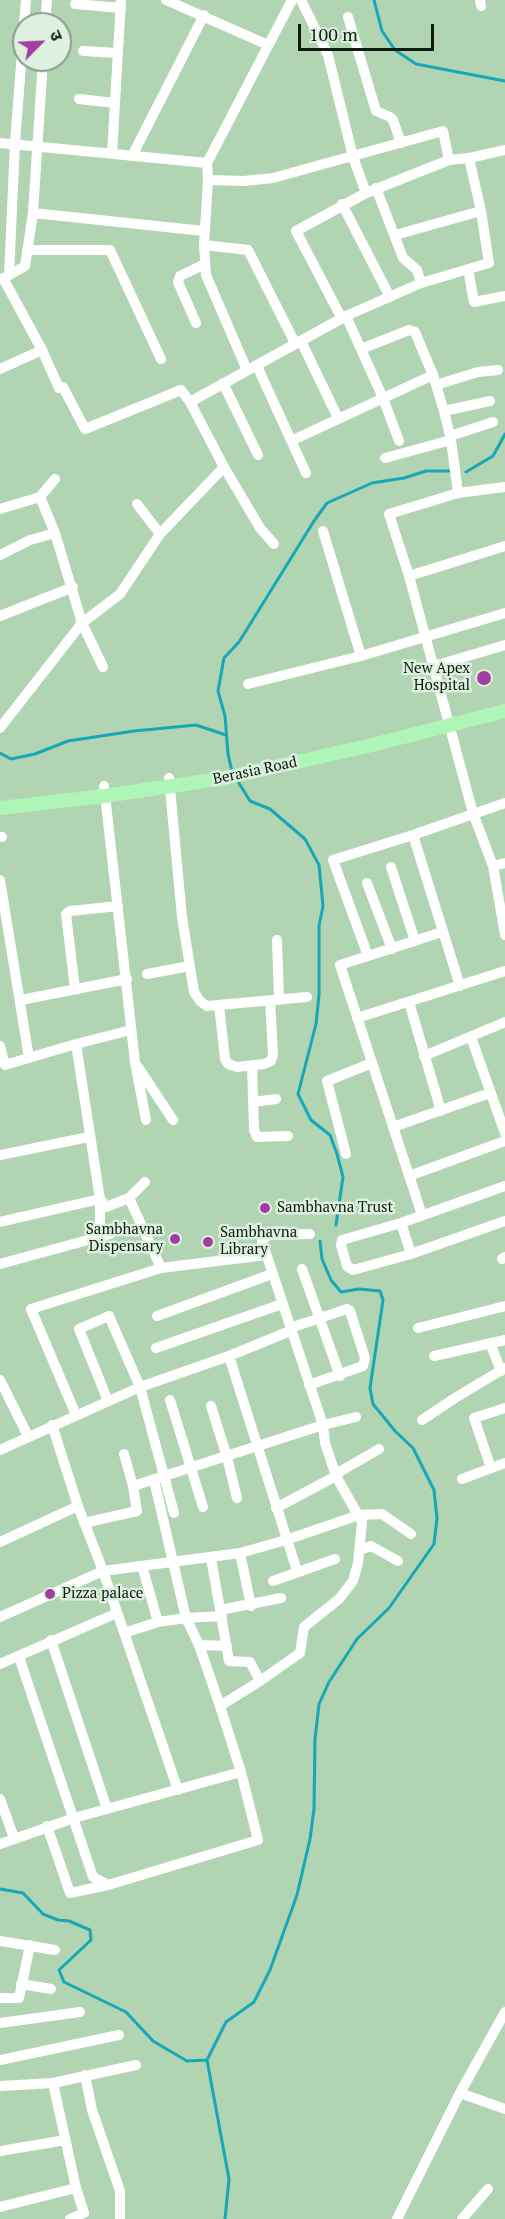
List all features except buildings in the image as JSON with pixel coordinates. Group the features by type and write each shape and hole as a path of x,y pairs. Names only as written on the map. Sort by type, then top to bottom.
{"main road":[{"name":"Berasia Road","path":"449,722 505,702"},
{"name":"Berasia Road","path":"0,808 225,773 505,711"},
{"name":"Berasia Road","path":"0,799 105,791"}],"street":[{"path":"166,0 268,45"},
{"path":"292,0 207,163 204,245 206,275 252,368 293,440 306,473"},
{"path":"301,0 328,56 353,157 395,235 403,258 417,270 421,283"},
{"path":"75,4 121,4 112,154"},
{"path":"132,156 204,15"},
{"path":"348,17 376,111 393,120 401,143"},
{"path":"83,51 118,53"},
{"path":"20,72 4,278 59,388 63,387 85,429 181,390 190,402 224,468 260,528 274,544"},
{"path":"4,278 25,266 33,213 42,72"},
{"path":"79,99 115,103"},
{"path":"208,180 244,181 273,178 443,131 449,160"},
{"path":"0,143 207,163"},
{"path":"399,441 361,349 296,231 342,204 449,160 505,150"},
{"path":"190,402 344,318 421,283 489,263 481,211 469,158"},
{"path":"342,204 390,297"},
{"path":"395,235 481,211"},
{"path":"33,213 204,231"},
{"path":"204,245 248,250 338,418"},
{"path":"27,250 110,250 161,359"},
{"path":"196,323 178,282 180,276 205,264"},
{"path":"468,269 474,302 505,296"},
{"path":"361,349 409,330 415,332 444,411 458,493"},
{"path":"0,369 42,350"},
{"path":"293,440 383,398 434,380 498,370"},
{"path":"223,383 258,455"},
{"path":"444,411 490,401"},
{"path":"385,458 493,422"},
{"path":"0,728 82,623 120,594 160,534 224,468"},
{"path":"0,508 40,497 56,479"},
{"path":"505,487 458,493 389,514 409,576 473,813 493,866 505,935"},
{"path":"40,497 55,533 82,623 103,667"},
{"path":"137,504 160,534"},
{"path":"323,531 361,656"},
{"path":"0,555 30,540 55,533"},
{"path":"409,576 505,546"},
{"path":"0,616 73,587"},
{"path":"248,684 361,656 505,613"},
{"path":"434,666 505,645"},
{"path":"170,782 182,917 194,992 207,1006 307,997"},
{"path":"105,791 131,1030 146,1120"},
{"path":"368,956 333,860 505,803"},
{"path":"413,835 460,986"},
{"path":"493,866 505,863"},
{"path":"391,867 415,941"},
{"path":"0,880 21,1000 28,1058"},
{"path":"368,883 392,948"},
{"path":"75,989 66,914 70,911 118,906"},
{"path":"422,1215 340,965 442,932"},
{"path":"219,1005 225,1059 228,1064 237,1067 271,1061 277,940"},
{"path":"147,974 190,966"},
{"path":"357,1018 505,971"},
{"path":"21,1000 127,979"},
{"path":"409,1002 441,1111"},
{"path":"424,1056 505,1022"},
{"path":"0,1046 5,1065 131,1030"},
{"path":"471,1037 505,1132"},
{"path":"0,1264 105,1235 76,1044"},
{"path":"135,1062 173,1120"},
{"path":"346,1154 327,1081 372,1063"},
{"path":"252,1065 254,1130 257,1137 288,1136"},
{"path":"393,1127 490,1093"},
{"path":"253,1102 276,1099"},
{"path":"0,1155 89,1137"},
{"path":"409,1176 505,1141"},
{"path":"100,1199 106,1207 129,1198 145,1182"},
{"path":"505,1186 401,1223 342,1240 341,1245 347,1266 353,1270 411,1254 505,1221"},
{"path":"129,1198 161,1268"},
{"path":"0,1222 100,1199"},
{"path":"401,1223 411,1254"},
{"path":"220,1706 260,1682 300,1653 304,1627 339,1599 353,1581 358,1563 362,1522 336,1476 325,1443 323,1425 262,1241 268,1235 310,1234"},
{"path":"76,1415 31,1309 161,1268 266,1255"},
{"path":"302,1269 340,1376"},
{"path":"157,1316 272,1274"},
{"path":"156,1348 282,1304"},
{"path":"418,1328 505,1306"},
{"path":"0,1450 140,1387 229,1356 320,1318 346,1309 350,1311 365,1358 364,1364 361,1369 309,1385"},
{"path":"47,1827 70,1893 108,1885 258,1840 241,1772 220,1706 199,1645 186,1618 140,1387 110,1316 79,1329 108,1401"},
{"path":"434,1356 505,1340"},
{"path":"422,1420 454,1398 503,1370 490,1343"},
{"path":"229,1356 297,1571"},
{"path":"1,1385 28,1436"},
{"path":"170,1400 204,1507"},
{"path":"211,1406 237,1498"},
{"path":"491,1468 474,1418 504,1410"},
{"path":"133,1486 323,1425 356,1417"},
{"path":"52,1425 78,1506 104,1571 178,1790"},
{"path":"276,1508 336,1476 341,1470 379,1449"},
{"path":"84,1523 137,1511 124,1454"},
{"path":"462,1479 505,1463"},
{"path":"159,1478 174,1513"},
{"path":"0,1542 78,1506"},
{"path":"0,1617 104,1571 240,1553 359,1515 382,1514 411,1534"},
{"path":"359,1550 371,1546 398,1561"},
{"path":"240,1553 251,1606"},
{"path":"211,1558 230,1661 250,1662 260,1682"},
{"path":"273,1581 335,1559"},
{"path":"142,1566 158,1622"},
{"path":"124,1633 158,1622 221,1613 281,1598"},
{"path":"0,1664 117,1613"},
{"path":"51,1640 107,1809"},
{"path":"199,1645 227,1646"},
{"path":"19,1657 93,1877 108,1885"},
{"path":"0,1844 74,1818 241,1772"},
{"path":"0,1799 14,1838"},
{"path":"0,1941 55,1950"},
{"path":"0,1998 19,1998 30,1945"},
{"path":"21,1984 51,1989"},
{"path":"0,2023 80,2012"},
{"path":"397,2219 460,2092 505,2012"},
{"path":"0,2060 118,2035"},
{"path":"0,2086 53,2083 136,2065"},
{"path":"85,2075 92,2110 120,2191 120,2219"},
{"path":"53,2083 84,2214 70,2219"},
{"path":"460,2092 505,2109"},
{"path":"0,2151 66,2140"},
{"path":"0,2206 76,2188"},
{"path":"462,2219 488,2189"}],"waterway":[{"path":"374,0 382,31 395,50 416,64 505,81"},
{"path":"466,472 493,456 505,434"},
{"path":"232,772 225,716 218,691 224,658 239,642 314,521 327,503 372,483 404,478 426,471 449,471"},
{"path":"0,753 11,759 35,754 68,741 196,725 226,735"},
{"path":"237,780 250,801 270,809 305,839 319,865 323,906 319,926 319,995 316,1024 298,1094 311,1120 330,1135 337,1154 343,1177 336,1225"},
{"path":"225,2219 229,2179 207,2060 226,2022 254,2002 270,1970 297,1895 310,1839 314,1809 315,1739 319,1704 329,1682 357,1639 389,1608 434,1544 437,1518 434,1490 413,1448 395,1431 373,1404 370,1388 383,1300 380,1291 359,1289 341,1292 331,1280 322,1259 320,1241"},
{"path":"0,1889 23,1893 43,1914 90,1930 91,1940 59,1970 64,1982 126,2012 153,2041 187,2061 207,2060"}],"place":[{"name":"New Apex Hospital","path":"484,678"},
{"name":"Sambhavna Trust","path":"265,1208"},
{"name":"Sambhavna Dispensary","path":"175,1239"},
{"name":"Sambhavna Library","path":"208,1242"},
{"name":"Pizza palace","path":"50,1594"}]}
